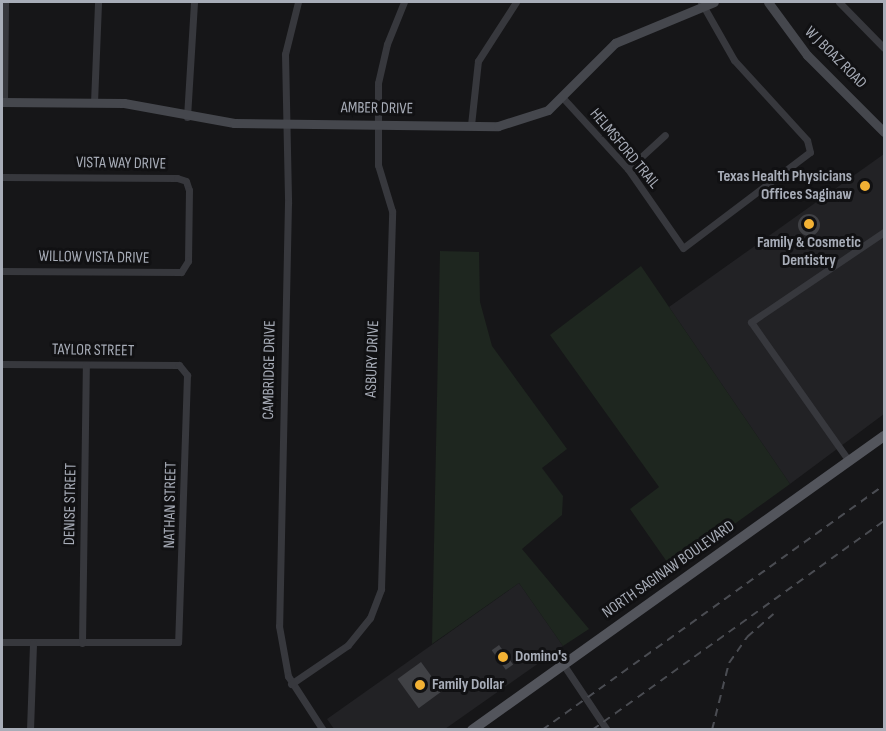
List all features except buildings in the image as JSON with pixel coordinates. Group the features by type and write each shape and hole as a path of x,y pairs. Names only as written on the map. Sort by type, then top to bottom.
{"main road":[{"name":"NORTH SAGINAW BOULEVARD","path":"472,729 885,436"}],"street":[{"path":"3,102 5,2"},
{"path":"94,103 98,2"},
{"path":"187,117 194,2"},
{"name":"CAMBRIDGE DRIVE","path":"298,2 286,45 279,626 291,684 323,729"},
{"name":"ASBURY DRIVE","path":"291,684 348,645 370,618 381,589 392,211 378,165 377,124 383,60 404,2"},
{"path":"471,125 478,61 516,2"},
{"name":"AMBER DRIVE","path":"3,102 124,103 187,117 285,123 471,125 517,122 563,98 615,43 702,4 714,2"},
{"name":"W J BOAZ ROAD","path":"768,2 807,55 885,132"},
{"path":"839,2 885,48"},
{"name":"HELMSFORD TRAIL","path":"563,98 628,169 683,248 805,159 810,149 755,87 702,4"},
{"path":"628,169 665,135"},
{"name":"VISTA WAY DRIVE","path":"2,177 184,179 189,190 185,270"},
{"path":"849,461 751,322 885,232"},
{"name":"WILLOW VISTA DRIVE","path":"2,271 185,270"},
{"name":"TAYLOR STREET","path":"2,364 86,364 184,368"},
{"name":"DENISE STREET","path":"82,643 86,364"},
{"name":"NATHAN STREET","path":"82,643 178,642 184,368"},
{"path":"2,642 82,643"},
{"path":"30,729 33,643"},
{"path":"563,664 607,729"}],"shaded area":[{"path":"884,154 884,414 790,484 669,307"},
{"path":"440,251 479,252 480,302 492,346 567,449 542,468 563,496 562,515 522,549 589,629 563,646 519,583 432,644"},
{"path":"641,266 790,484 672,569 630,509 659,487 550,335"},
{"path":"519,583 563,646 445,729 334,729 327,719"}],"railway":[{"path":"542,730 884,485"},
{"path":"592,730 884,521"},
{"path":"712,730 729,663 747,637 773,614"}],"place":[{"name":"Texas Health Physicians Offices Saginaw","path":"865,186"},
{"name":"Family & Cosmetic Dentistry","path":"809,224"},
{"name":"Domino's","path":"503,657"},
{"name":"Family Dollar","path":"420,685"}]}
